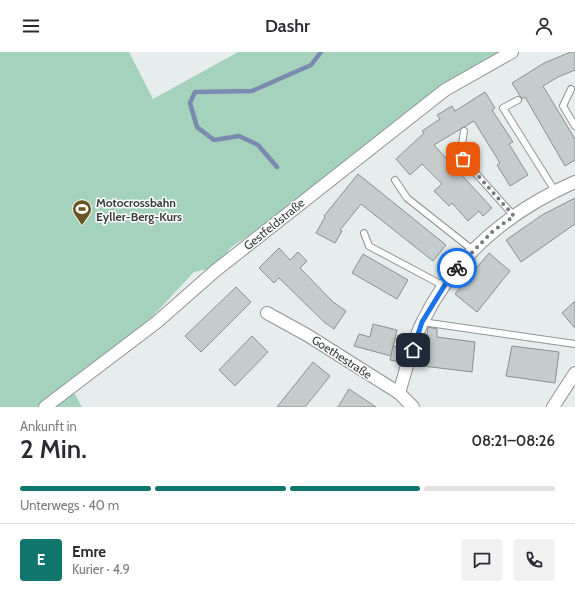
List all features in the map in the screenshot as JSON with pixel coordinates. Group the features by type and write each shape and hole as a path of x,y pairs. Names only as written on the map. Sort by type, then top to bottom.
{"street":[{"name":"Gestfeldstraße","path":"45,407 157,322 215,270 445,90 512,52"},
{"path":"399,393 422,322 451,275 493,231 514,216 556,191 575,182"},
{"name":"Goethestraße","path":"266,314 307,335 399,393 413,407"},
{"path":"553,407 575,373"}],"lane":[{"path":"571,89 563,106 575,126"},
{"path":"518,100 503,108 556,191"},
{"path":"464,131 461,150 463,159 514,216"},
{"path":"395,180 403,194 410,201 474,251"},
{"path":"364,233 369,246 444,286"},
{"path":"422,322 575,344"}],"green space":[{"path":"0,52 129,52 153,99 238,52 512,52 495,61 319,188 230,248 217,267 194,272 152,317 69,383 82,407 0,407"}],"building":[{"path":"571,52 575,52 575,70 558,77 543,86 575,139 575,160 565,166 525,97 522,99 512,83 544,63"},
{"path":"485,92 495,108 492,110 513,142 509,144 528,175 510,186 497,165 500,163 474,121 434,145 492,208 483,216 479,211 468,221 452,203 449,206 434,191 442,184 422,164 410,175 396,159 424,133 422,131 440,119 437,115 452,106 455,111"},
{"path":"358,174 446,245 433,261 361,204 340,230 342,231 335,243 316,233 325,217 324,216"},
{"path":"575,198 575,224 521,262 506,240 542,215"},
{"path":"279,248 290,260 298,252 307,261 300,268 333,302 346,311 334,329 324,322 279,278 274,283 259,268"},
{"path":"489,253 510,271 477,312 455,294"},
{"path":"363,254 408,280 397,299 352,273"},
{"path":"236,287 251,302 201,352 185,336"},
{"path":"575,301 575,328 562,313"},
{"path":"373,324 397,330 391,356 354,346 359,334 370,337"},
{"path":"428,327 437,329 437,337 475,342 472,372 423,366"},
{"path":"252,336 268,352 235,386 219,370"},
{"path":"393,346 404,349 400,362 390,360"},
{"path":"512,346 559,352 555,383 506,376"},
{"path":"313,362 330,376 305,407 277,407"},
{"path":"349,389 376,407 338,407"}],"waterway":[{"path":"277,167 258,145 239,136 214,140 197,127 190,103 195,92 252,91 311,65 321,52"}],"way so far":[{"path":"457,268 493,231 514,216 463,159"}],"place":[{"name":"Motocrossbahn Eyller-Berg-Kurs","path":"82,226"}],"route":[{"path":"413,350 422,322 451,275 457,268"}]}
